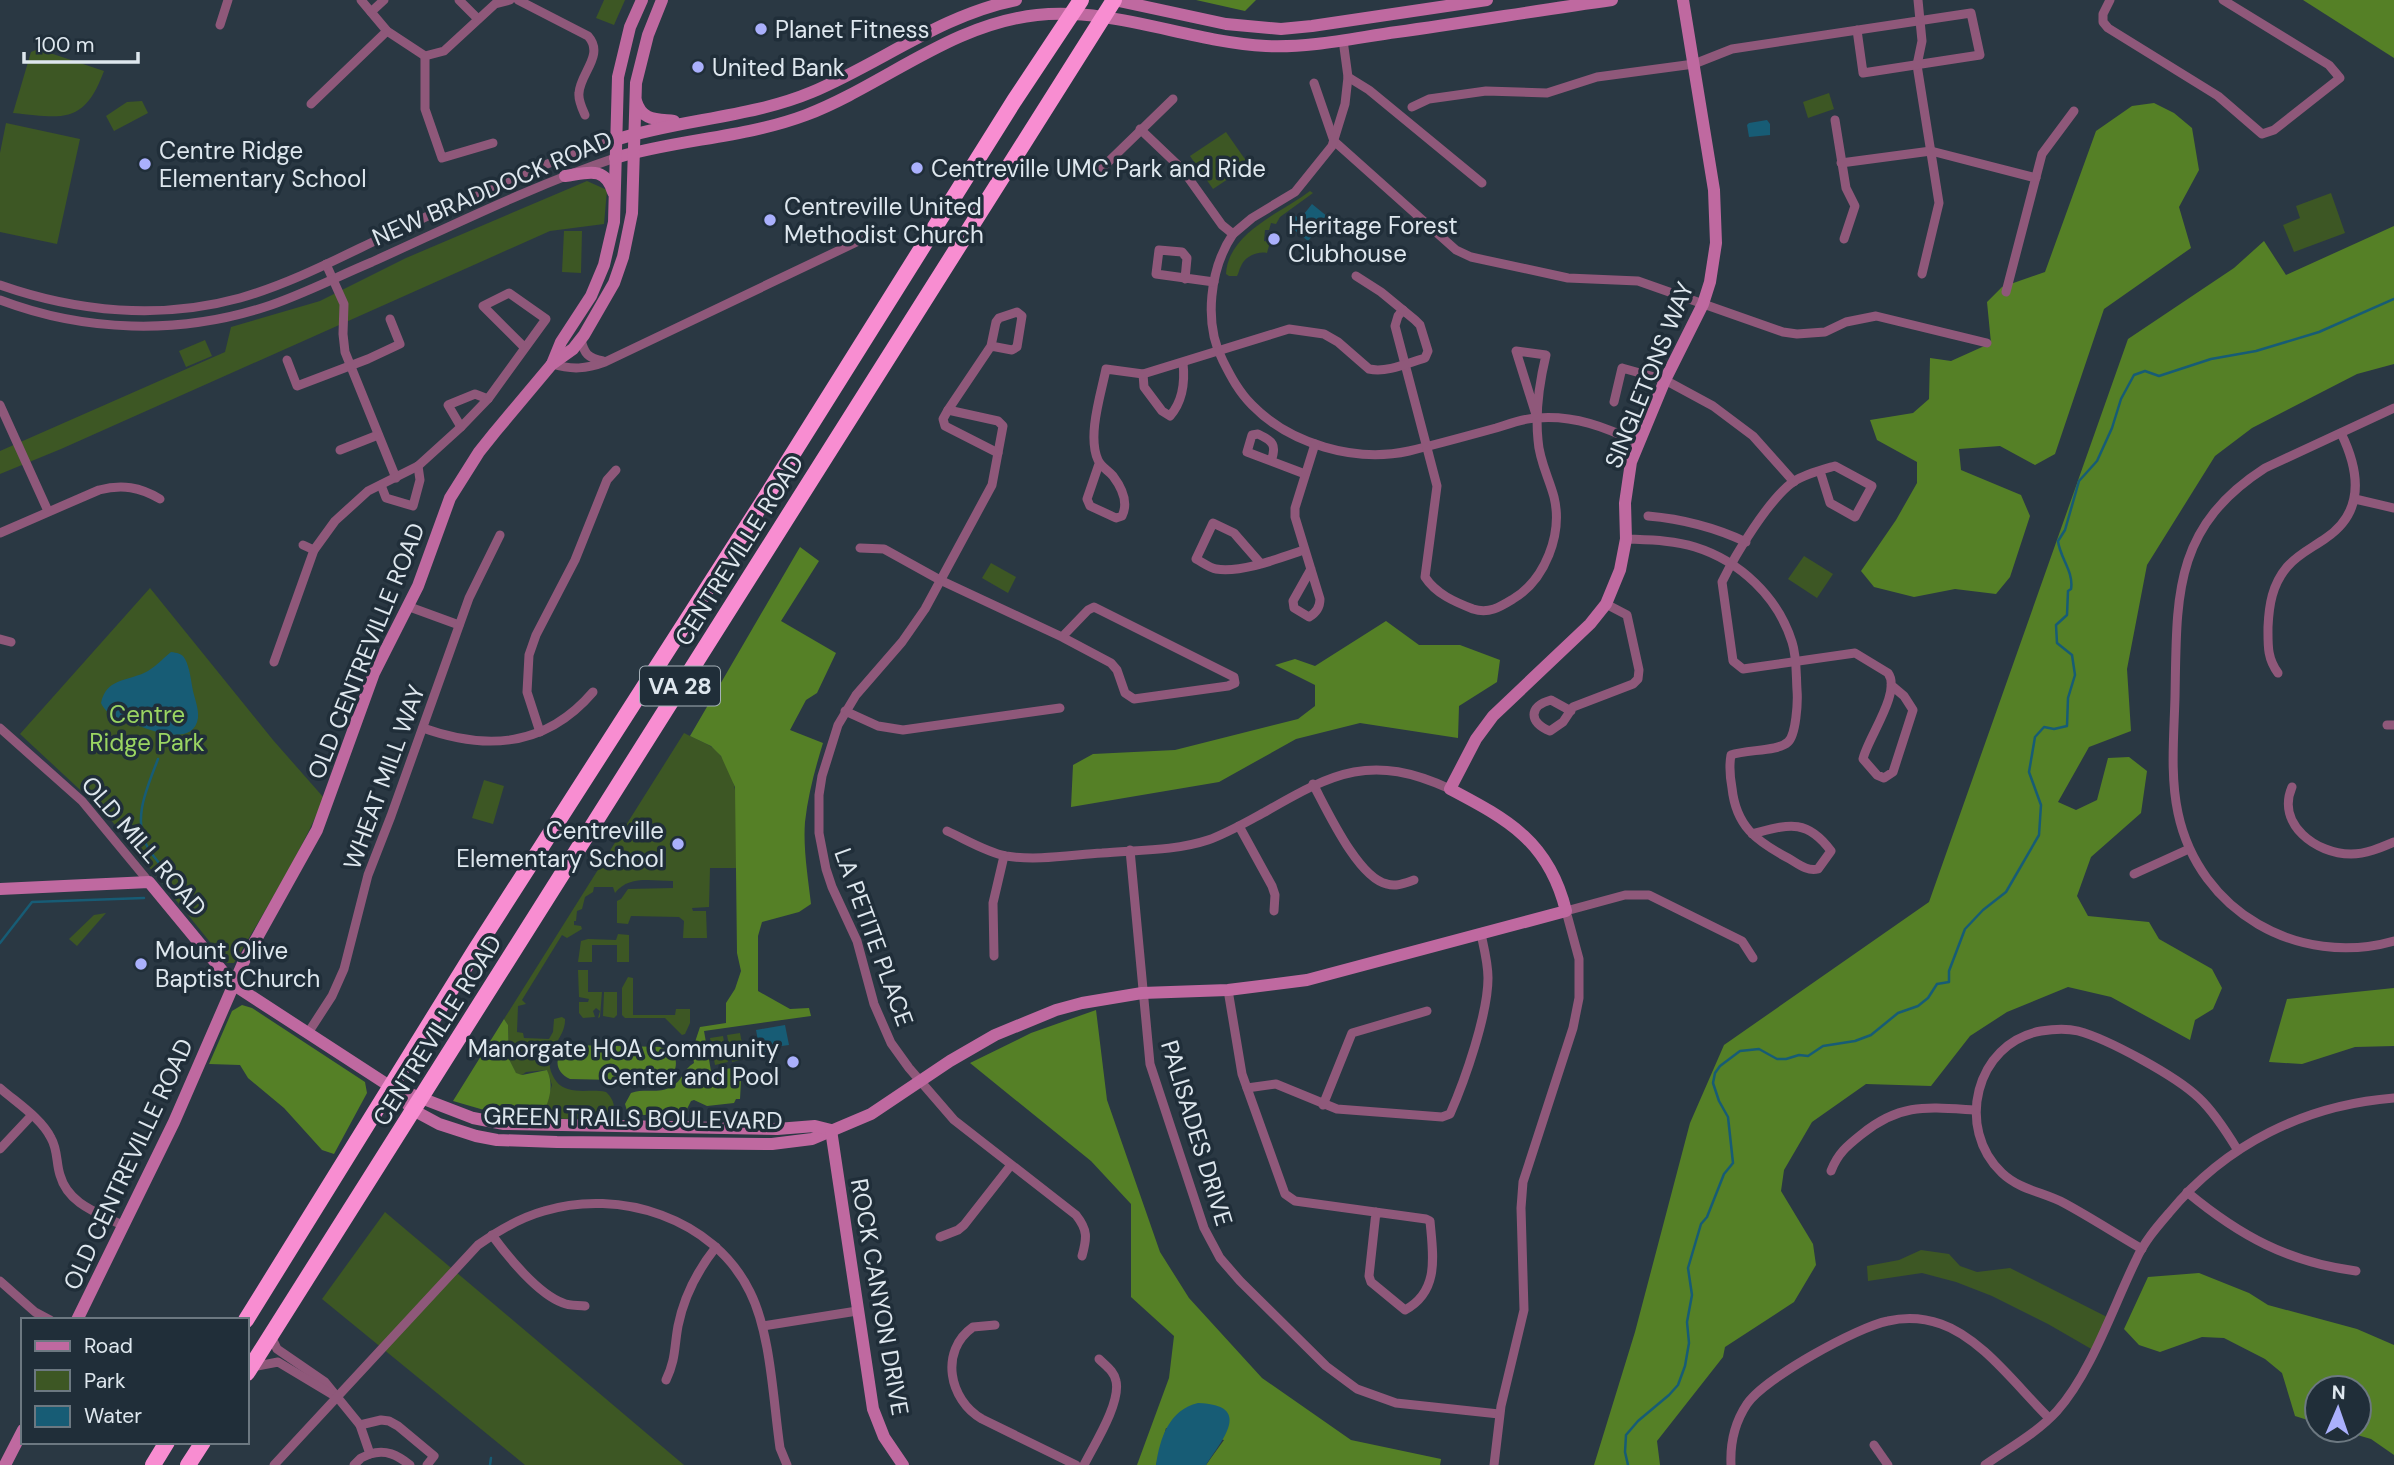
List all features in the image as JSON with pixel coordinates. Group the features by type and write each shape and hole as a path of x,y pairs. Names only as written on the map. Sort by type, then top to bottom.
{"highway":[{"name":"CENTREVILLE ROAD","path":"247,1318 474,952 859,350 1008,111 1082,0"},
{"name":"CENTREVILLE ROAD","path":"249,1370 1114,0"},
{"path":"153,1465 166,1444"},
{"path":"188,1465 202,1444"}],"street":[{"path":"220,25 228,0"},
{"path":"360,0 387,31 425,56 444,51 495,4 510,0"},
{"path":"371,12 383,0"},
{"path":"459,0 478,19"},
{"path":"518,0 587,36 594,44 595,53 578,97 585,115"},
{"path":"552,364 561,342 591,296 604,265 614,222 618,77 623,52 642,0"},
{"path":"552,364 573,349 581,339 604,302 623,257 632,213 636,83 648,35 662,0"},
{"name":"NEW BRADDOCK ROAD","path":"0,285 43,299 99,309 183,309 240,298 283,283 561,158 635,134 762,109 800,97 847,76 959,17 1016,0"},
{"path":"1114,0 1226,24 1281,29 1487,0"},
{"name":"NEW BRADDOCK ROAD","path":"0,300 71,320 150,327 240,314 334,279 565,176 635,152 793,120 847,96 938,46 984,26 1037,15 1104,17 1199,38 1292,47 1612,0"},
{"name":"SINGLETONS WAY","path":"1450,789 1476,739 1493,716 1590,624 1606,604 1620,569 1626,539 1626,484 1639,443 1665,380 1703,304 1714,261 1716,219 1714,191 1683,0"},
{"path":"1918,0 1922,41 1917,65 1939,203 1922,274"},
{"path":"2110,0 2103,22 2108,28 2218,96 2262,134 2274,130 2340,78 2329,65 2223,0"},
{"path":"1412,107 1429,99 1486,91 1547,93 1597,78 1694,64 1732,49 1921,19 1971,13 1980,55 1863,73 1857,30"},
{"path":"311,103 387,31"},
{"path":"1343,40 1348,77 1345,104 1334,141 1316,168 1295,192 1252,218 1233,234 1223,249 1214,282 1213,309 1218,351 1237,387 1252,406 1281,428 1315,444 1336,449 1367,453 1408,451 1537,418 1583,421 1613,430 1639,443"},
{"path":"425,56 425,109 442,158 493,144"},
{"path":"1348,77 1369,90 1482,183"},
{"path":"1314,83 1334,141 1456,250 1471,257 1568,278 1638,281 1783,332 1825,332 1846,322 1876,316 1987,343"},
{"path":"635,98 640,112 649,118 692,122"},
{"path":"1102,168 1172,99"},
{"path":"2006,292 2042,154 2074,111"},
{"path":"1835,120 1846,188 1855,206 1844,239"},
{"path":"1140,129 1182,169 1222,225 1233,234"},
{"path":"1841,163 1931,151 2036,178"},
{"path":"565,176 600,173 610,181 615,198"},
{"path":"552,364 571,369 605,362 867,237"},
{"path":"326,264 344,303 343,334 350,365 396,478"},
{"path":"1099,464 1087,499 1090,506 1115,518 1122,516 1126,501 1112,475 1099,464 1092,444 1106,369 1143,374 1289,329 1324,334 1338,342 1369,369 1376,371 1425,358 1428,351 1420,325 1381,292 1356,276"},
{"path":"1185,279 1214,282"},
{"path":"274,662 314,550 335,521 368,491 418,466 461,427 488,399 525,348 546,319 509,293 483,306 525,348"},
{"path":"1403,310 1395,326 1437,486 1425,577 1432,588 1463,605 1481,611 1495,610 1520,595 1539,577 1555,532 1556,505 1539,450 1537,418 1539,383 1546,355 1516,351 1537,418"},
{"path":"991,346 1012,350 1017,347 1022,316 1017,312 999,318 991,346 943,419 945,426 998,453"},
{"path":"287,359 297,386 400,344 390,319"},
{"path":"581,339 587,356 605,362"},
{"path":"1143,374 1144,387 1162,411 1170,416 1176,408 1184,385 1183,363"},
{"name":"OLD CENTREVILLE ROAD","path":"78,1318 174,1122 250,951 317,830 374,673 422,576 445,509 479,452 552,364"},
{"path":"1614,402 1622,368 1665,380 1713,406 1753,436 1794,482"},
{"path":"461,427 448,405 475,394 488,399"},
{"path":"0,405 48,512"},
{"path":"2394,408 2265,468 2232,492 2207,522 2188,558 2177,608 2174,786 2178,816 2189,849 2208,879 2228,902 2249,919 2274,933 2313,946 2339,949 2394,941"},
{"name":"LA PETITE PLACE","path":"948,411 998,421 1003,426 992,485 913,627 856,695 832,739 822,776 818,814 822,852 832,887 857,941 880,1022 891,1043 920,1082 954,1120 1080,1220 1087,1237 1082,1256"},
{"path":"2277,673 2271,663 2268,648 2269,610 2275,586 2295,558 2338,528 2355,499 2354,463 2341,433"},
{"path":"340,450 378,435"},
{"path":"1311,569 1293,601 1294,608 1309,617 1320,604 1311,569 1295,517 1315,444"},
{"path":"1272,461 1305,474"},
{"path":"381,485 386,498 413,506 420,480 418,466"},
{"path":"1820,471 1830,503 1855,517 1872,486 1835,466 1820,471 1794,482 1776,498 1724,578 1722,588 1733,660 1742,669 1855,653 1888,673 1891,685 1878,727 1863,759 1877,775 1884,778 1893,772 1913,710 1904,696 1891,685"},
{"path":"540,732 527,692 529,655 536,635 575,560 607,480 615,470"},
{"path":"0,533 110,487 143,489 160,499"},
{"path":"2355,499 2394,508"},
{"path":"1648,516 1700,523 1746,542"},
{"path":"1262,564 1234,533 1213,523 1196,559 1216,569 1262,564 1304,550"},
{"name":"WHEAT MILL WAY","path":"308,1033 332,996 344,969 368,874 459,625 477,580 500,535"},
{"path":"1626,539 1660,540 1694,546 1733,564 1752,580 1776,609 1793,643 1797,695 1794,733 1790,741 1782,746 1731,755 1735,810 1752,834 1761,844 1813,870 1818,869 1831,851 1799,825 1752,834"},
{"path":"303,545 314,550"},
{"path":"860,548 884,549 940,580 1111,663 1117,670 1125,693 1134,699 1234,683 1234,677 1094,607 1062,637"},
{"path":"1571,711 1584,701 1633,684 1638,679 1639,670 1628,615 1606,604"},
{"path":"407,606 459,625"},
{"path":"0,639 11,642"},
{"path":"423,727 448,737 485,742 515,740 540,732 567,717 593,692"},
{"path":"845,711 878,726 903,730 1060,708"},
{"name":"OLD MILL ROAD","path":"0,728 82,801 234,985 391,1087"},
{"path":"947,831 1004,856 1039,857 1194,844 1239,826 1313,785 1347,772 1382,770 1417,775 1450,789 1509,821 1530,840 1561,889 1579,959 1580,998 1573,1028 1523,1182 1521,1208 1524,1310 1499,1414 1494,1465"},
{"path":"1313,785 1357,861 1367,872 1387,884 1396,885 1414,880"},
{"path":"2292,787 2288,797 2290,818 2301,833 2317,846 2354,854 2373,851 2394,842"},
{"path":"1239,826 1272,886 1275,895 1274,911"},
{"path":"2134,874 2189,849"},
{"name":"PALISADES DRIVE","path":"1130,850 1142,993 1154,1078 1204,1228 1215,1250 1228,1268 1326,1366 1357,1388 1396,1403 1499,1414"},
{"path":"994,956 993,903 1004,856"},
{"path":"0,889 149,882"},
{"path":"1566,911 1625,895 1649,895 1741,941 1753,958"},
{"name":"GREEN TRAILS BOULEVARD","path":"391,1087 455,1130 497,1140 772,1144 812,1139 872,1114 978,1044 1027,1020 1082,1003 1142,993 1228,990 1307,980 1566,911"},
{"path":"1247,1088 1276,1084 1337,1109 1441,1117 1450,1114 1480,1026 1486,999 1488,976 1481,934"},
{"path":"1228,990 1237,1051 1247,1088 1285,1194 1295,1201 1376,1212 1426,1219 1430,1221 1432,1280 1427,1289 1405,1310 1371,1282 1369,1276 1376,1212"},
{"path":"1323,1105 1352,1033 1427,1011"},
{"path":"2142,1249 2063,1202 2021,1186 2001,1173 1982,1145 1975,1110 1983,1077 2005,1049 2035,1032 2055,1029 2070,1030 2096,1038 2173,1078 2198,1097 2213,1113 2237,1149"},
{"path":"0,1088 52,1139 60,1177 69,1194 88,1208 122,1224"},
{"path":"1985,1465 2049,1419 2066,1400 2084,1369 2148,1237 2187,1192 2237,1149 2280,1126 2349,1103 2394,1098"},
{"path":"1831,1171 1842,1149 1891,1114 1915,1109 1975,1110"},
{"path":"0,1149 31,1116"},
{"name":"ROCK CANYON DRIVE","path":"831,1130 873,1409 884,1437 903,1465"},
{"path":"940,1237 964,1225 1011,1165"},
{"path":"2187,1192 2228,1225 2270,1248 2305,1261 2356,1271"},
{"path":"274,1465 459,1264 492,1236 510,1225 546,1210 578,1204 609,1204 640,1209 670,1219 702,1236 716,1247 744,1280 763,1326 780,1448 787,1465"},
{"path":"492,1236 524,1273 544,1291 565,1304 584,1306"},
{"path":"666,1380 675,1360 678,1328 685,1300 696,1276 716,1247"},
{"path":"0,1281 35,1312 46,1318"},
{"path":"763,1326 858,1311"},
{"path":"1731,1465 1733,1437 1738,1419 1762,1387 1783,1372 1867,1327 1898,1319 1926,1320 1941,1324 1969,1338 2049,1419"},
{"path":"995,1325 973,1327 957,1346 952,1368 960,1399 982,1419 1076,1465"},
{"path":"271,1336 274,1347 316,1374 337,1397 360,1425 370,1454"},
{"path":"1084,1465 1117,1390 1112,1371 1099,1359"},
{"path":"249,1370 278,1362 337,1397"},
{"path":"360,1425 381,1420 398,1426 434,1456 426,1465"},
{"path":"5,1465 21,1434"},
{"path":"1874,1445 1888,1465"},
{"path":"354,1465 361,1458 382,1452 393,1454 410,1465"}],"green space":[{"path":"604,0 625,0 614,25 596,18"},
{"path":"1196,0 1256,0 1245,11"},
{"path":"2303,0 2394,0 2394,58"},
{"path":"38,49 104,71 96,89 80,109 58,116 13,113 31,52"},
{"path":"1829,93 1834,109 1808,118 1803,102"},
{"path":"142,101 148,113 114,131 106,116 127,102"},
{"path":"2154,103 2174,113 2192,128 2199,170 2179,207 2191,248 2104,309 2055,454 2035,465 2000,446 1959,449 1961,470 2021,495 2030,516 2010,577 1996,594 1955,589 1914,597 1874,587 1861,571 1896,520 1917,483 1917,462 1877,440 1870,420 1913,413 1929,399 1930,358 1951,361 1991,343 1987,302 2002,287 2045,272 2096,131 2132,106"},
{"path":"6,123 80,139 57,244 0,232 0,153"},
{"path":"1226,132 1249,165 1213,189 1190,156"},
{"path":"587,181 607,190 604,224 550,231 0,474 0,451 225,352 231,327 320,301 406,258"},
{"path":"1310,191 1313,193 1280,217 1276,224 1271,223 1269,230 1265,230 1264,241 1270,242 1267,253 1249,257 1243,262 1237,276 1226,274 1229,259 1246,235"},
{"path":"2331,193 2345,233 2294,252 2283,225 2300,218 2296,206"},
{"path":"2394,226 2394,364 2357,374 2252,428 2215,456 2147,565 2127,669 2131,731 2089,747 2058,802 2076,810 2097,800 2108,758 2129,757 2147,771 2141,813 2091,857 2077,896 2088,916 2149,922 2159,939 2212,969 2222,988 2213,1009 2195,1020 2190,1040 2111,997 2068,987 2007,1012 1970,1036 1931,1086 1866,1084 1812,1122 1784,1170 1781,1191 1813,1244 1816,1265 1794,1302 1725,1347 1723,1357 1657,1441 1660,1465 1594,1465 1635,1332 1690,1123 1724,1045 1929,902 2128,339 2234,268 2264,241 2286,275"},
{"path":"564,231 582,231 581,273 562,272"},
{"path":"205,340 212,356 186,367 179,351"},
{"path":"800,547 819,561 781,621 836,653 817,693 806,700 790,730 823,743 805,822 805,853 811,904 799,912 762,922 758,936 758,991 790,1009 809,1008 811,1016 704,1031 711,1071 739,1067 740,1099 736,1099 734,1103 707,1106 694,1100 687,1109 645,1115 628,1114 625,1104 631,1093 671,1087 694,1063 692,1051 700,1027 726,1023 726,1003 735,989 741,971 737,953 735,787 721,756 711,746 690,736"},
{"path":"1804,556 1833,574 1817,598 1788,579"},
{"path":"991,563 1016,577 1008,593 982,578"},
{"name":"Centre Ridge Park","path":"150,588 273,740 324,798 293,861 234,963 227,963 106,814 20,734"},
{"path":"1386,621 1419,645 1460,645 1500,660 1497,682 1459,706 1458,738 1360,723 1296,739 1219,782 1071,807 1073,765 1093,754 1175,750 1298,719 1315,706 1315,685 1275,665 1295,659 1315,666"},
{"path":"684,733 713,748 730,773 737,804 738,868 710,868 709,907 692,908 693,911 706,911 707,938 683,938 684,921 679,917 631,916 628,924 617,923 617,901 628,889 673,888 673,881 634,881 615,893 613,887 594,887 593,892 585,897 582,909 577,911 574,921 574,925 581,926 582,929 567,938 562,935 522,1000 526,1004 518,1006 517,1032 523,1033 524,1038 549,1039 553,1032 554,1019 565,1019 562,1033 550,1059 553,1077 568,1089 606,1092 612,1099 614,1110 607,1120 542,1118 552,1085 547,1070 516,1074 509,1059 508,1025 504,1019"},
{"path":"484,780 504,786 493,824 472,818"},
{"path":"106,913 77,946 69,939 94,915"},
{"path":"618,934 629,935 629,962 617,962 617,945 592,945 592,962 578,962 581,941 616,940"},
{"path":"578,970 588,970 588,992 602,992 600,1017 598,1018 600,1011 596,1008 593,1011 595,1017 583,1018 579,1013 579,1002 588,1002 589,999 579,997"},
{"path":"628,977 633,978 633,1015 675,1015 676,1009 690,1009 690,1023 685,1034 682,1035 665,1018 625,1018 622,1015 622,988"},
{"path":"2394,988 2394,1046 2355,1047 2302,1064 2269,1062 2287,999"},
{"path":"604,992 617,992 617,1015 614,1018 603,1016"},
{"path":"242,1005 252,1008 365,1082 367,1093 334,1154 322,1150 284,1108 248,1078 240,1065 209,1064 232,1011"},
{"path":"1096,1010 1107,1100 1160,1252 1189,1298 1262,1378 1351,1440 1441,1459 1440,1465 1206,1465 1224,1440 1166,1428 1156,1465 1137,1465 1169,1378 1174,1336 1131,1297 1131,1204 1091,1161 970,1063 1031,1033"},
{"path":"504,1019 508,1025 509,1059 516,1073 522,1075 547,1070 551,1089 542,1118 491,1112 453,1101"},
{"path":"740,1033 745,1059 732,1062 727,1035"},
{"path":"723,1036 728,1062 715,1065 710,1038"},
{"path":"569,1045 664,1047 674,1054 676,1067 669,1077 661,1081 570,1079 564,1076 558,1067 560,1053"},
{"path":"385,1212 684,1465 525,1465 322,1299"},
{"path":"1921,1250 1949,1254 1960,1266 1977,1272 2010,1268 2109,1318 2093,1350 1992,1296 1956,1282 1922,1273 1868,1281 1867,1266 1899,1260"},
{"path":"2199,1273 2249,1293 2268,1305 2357,1329 2394,1345 2394,1455 2373,1440 2373,1374 2303,1374 2303,1419 2295,1416 2282,1373 2265,1359 2224,1338 2202,1337 2160,1352 2139,1345 2124,1329 2148,1277"}],"water":[{"path":"1767,120 1770,124 1770,135 1749,137 1749,123"},
{"path":"1312,204 1328,217 1308,241 1287,224 1294,215 1300,219"},
{"path":"171,652 182,656 187,663 198,715 195,727 189,732 172,735 153,731 107,712 101,703 107,689 148,671"},
{"path":"785,1025 789,1045 767,1048 768,1056 761,1057 756,1030"},
{"path":"1198,1403 1215,1405 1225,1410 1229,1417 1225,1435 1206,1465 1156,1465 1163,1435 1168,1426 1180,1412"}],"waterway":[{"path":"1628,1465 1625,1452 1626,1435 1678,1385 1685,1366 1689,1343 1687,1322 1692,1295 1688,1268 1701,1224 1707,1217 1724,1174 1733,1163 1728,1117 1713,1083 1715,1073 1740,1051 1759,1049 1777,1059 1786,1059 1799,1055 1808,1056 1823,1046 1855,1041 1871,1035 1898,1013 1918,1006 1928,998 1937,984 1949,982 1949,971 1965,929 2006,892 2039,835 2041,805 2029,772 2035,737 2044,727 2054,729 2067,726 2068,698 2075,675 2072,655 2057,643 2056,625 2067,615 2068,591 2071,589 2069,571 2058,541 2065,530 2079,481 2097,461 2121,399 2134,375 2145,371 2159,376 2211,359 2256,351 2319,332 2394,299"},
{"path":"158,759 143,802 141,824 147,846 167,874 164,883"},
{"path":"0,943 32,902 144,898"},
{"path":"490,1465 491,1458"}],"place":[{"name":"Planet Fitness","path":"761,29"},
{"name":"United Bank","path":"698,67"},
{"name":"Centre Ridge Elementary School","path":"145,164"},
{"name":"Centreville UMC Park and Ride","path":"917,168"},
{"name":"Centreville United Methodist Church","path":"770,220"},
{"name":"Heritage Forest Clubhouse","path":"1274,239"},
{"name":"Centreville Elementary School","path":"678,844"},
{"name":"Mount Olive Baptist Church","path":"141,964"},
{"name":"Manorgate HOA Community Center and Pool","path":"793,1062"}]}
